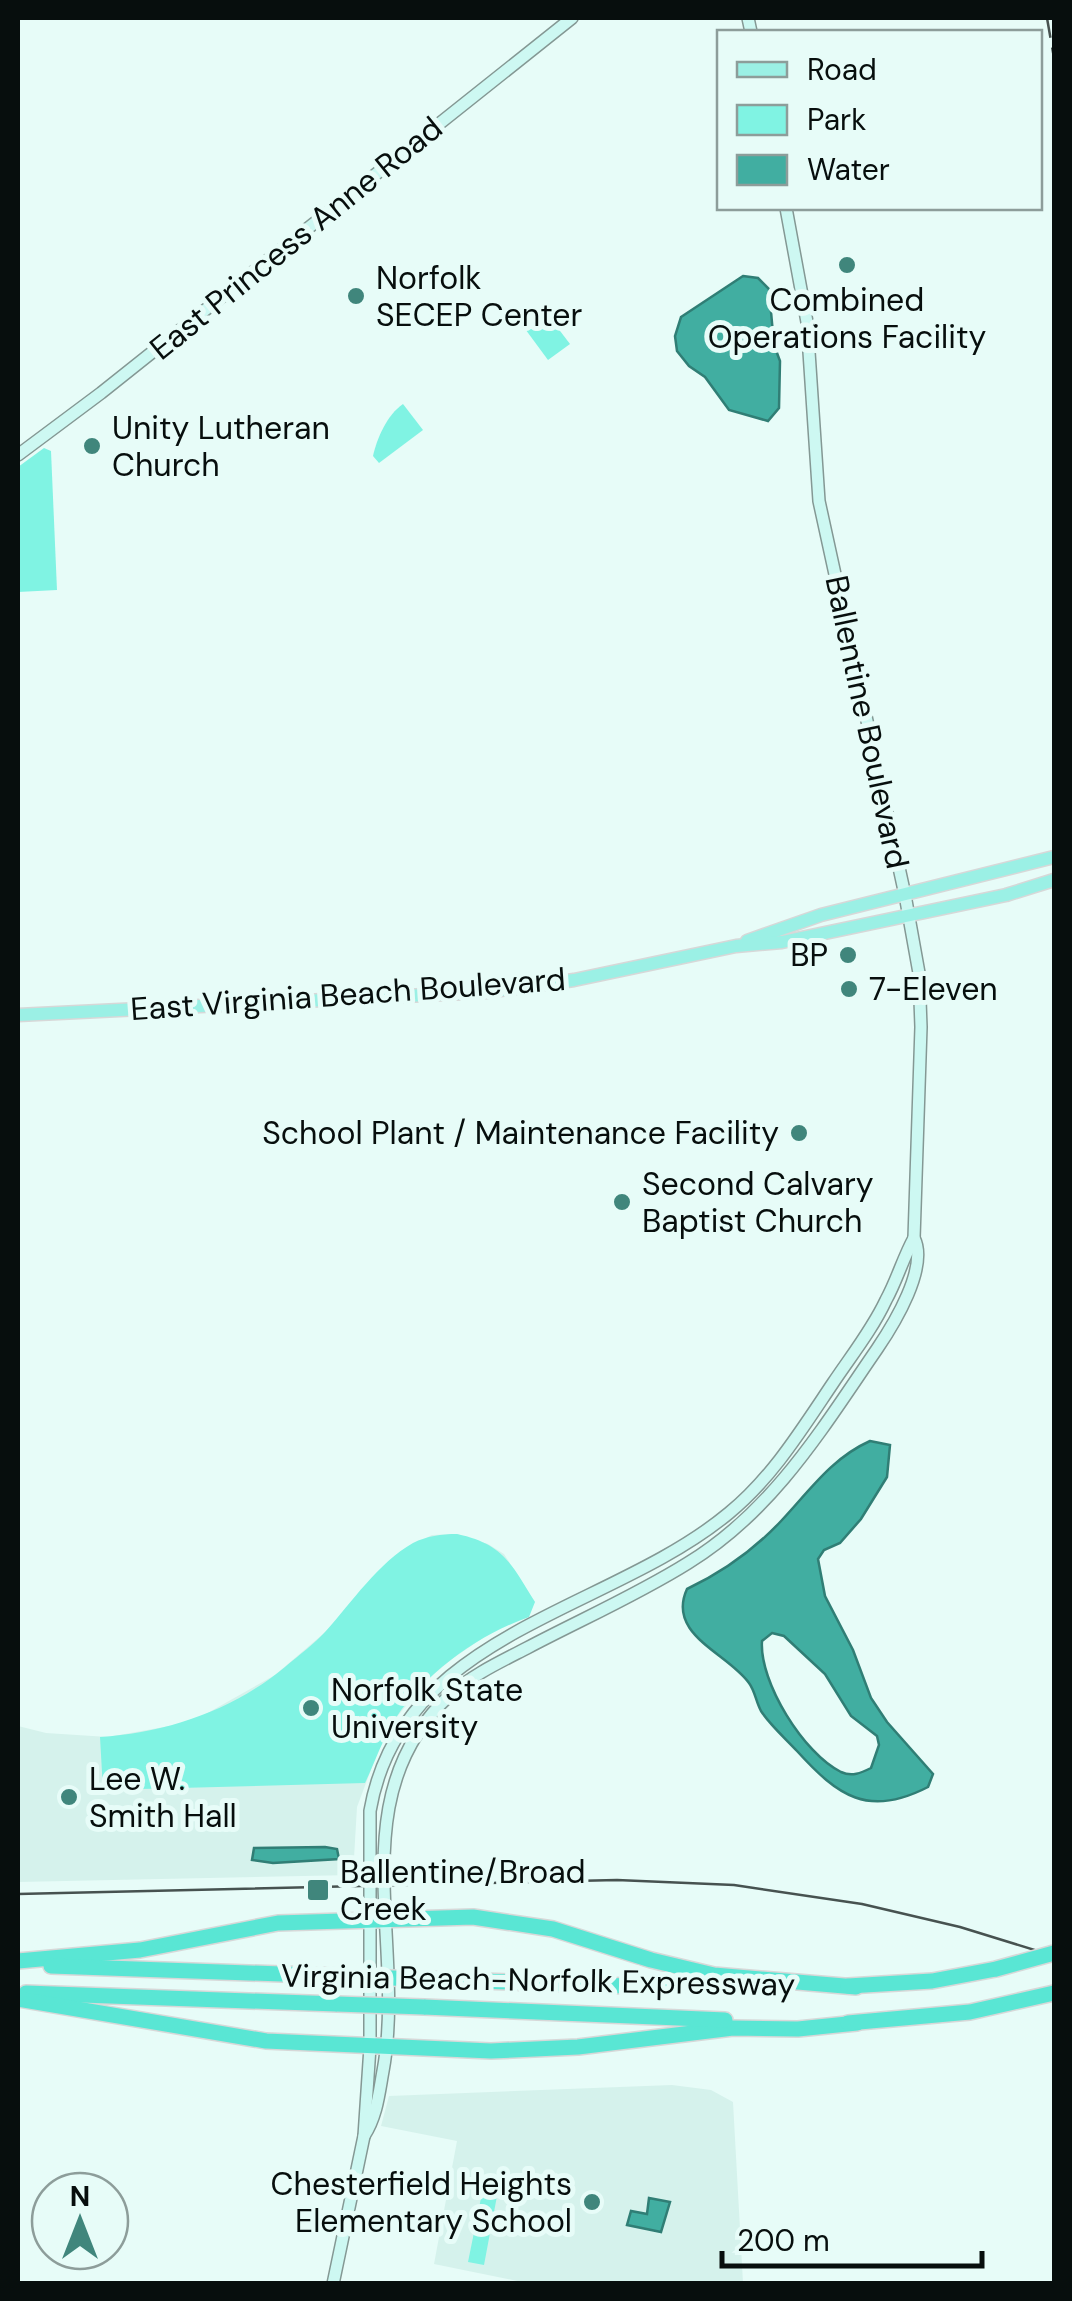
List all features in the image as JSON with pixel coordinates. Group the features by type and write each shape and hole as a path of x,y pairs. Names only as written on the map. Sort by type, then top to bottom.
{"highway":[{"path":"18,1963 140,1950 278,1923 493,1918 552,1929 714,1976 856,1986"},
{"name":"Virginia Beach-Norfolk Expressway","path":"18,1963 628,1986 856,1986 932,1981 996,1970 1054,1954"},
{"name":"Virginia Beach-Norfolk Expressway","path":"18,1996 858,2023 970,2012 1054,1993"},
{"path":"18,1996 266,2041 387,2048 527,2050 734,2028 798,2029 858,2023"}],"main road":[{"name":"East Princess Anne Road","path":"18,455 572,18"},
{"name":"Ballentine Boulevard","path":"364,2136 373,2119 387,2048 390,1999 383,1856 386,1810 407,1750 450,1695 484,1670 684,1566 730,1534 769,1498 805,1454 896,1318 918,1263 914,1238 921,1009 905,895 818,501 807,322 786,210"},
{"name":"East Virginia Beach Boulevard","path":"736,946 820,915 1054,857"},
{"name":"East Virginia Beach Boulevard","path":"18,1015 486,992 574,980 736,946 782,942 1006,895 1054,880"},
{"name":"Ballentine Boulevard","path":"333,2284 364,2136 370,2047 368,1830 372,1800 395,1737 422,1699 467,1660 678,1550 744,1500 790,1447 878,1316 914,1238"}],"shaded area":[{"name":"Norfolk State University","path":"457,1534 504,1554 535,1602 428,1679 396,1718 378,1751 357,1807 353,1875 18,1882 18,1726 46,1733 108,1737 175,1725 204,1715 275,1675 323,1634 401,1551 432,1535"},
{"name":"Chesterfield Heights Elementary School","path":"672,2085 711,2090 733,2102 743,2283 527,2283 434,2264 457,2141 381,2126 389,2096"}],"green space":[{"path":"541,306 570,344 548,360 520,322"},
{"path":"403,404 423,430 379,463 373,456 380,435"},
{"path":"44,448 51,451 57,590 18,592 18,467"},
{"path":"457,1534 496,1550 513,1567 535,1602 529,1617 470,1646 417,1691 391,1726 365,1783 103,1790 100,1737 174,1724 244,1696 326,1631 400,1551 424,1539"},
{"path":"482,2193 497,2196 484,2265 468,2262"}],"water":[{"path":"743,276 758,278 769,289 774,345 780,361 779,408 768,421 729,410 705,377 677,351 675,336 681,317"},
{"path":"870,1441 890,1445 887,1477 861,1519 840,1543 824,1550 818,1559 825,1596 853,1650 871,1698 933,1774 928,1787 888,1801 855,1798 812,1767 759,1708 749,1683 692,1631 683,1605 687,1589 750,1550 822,1476","holes":["772,1633 784,1636 825,1674 851,1716 877,1736 879,1745 871,1768 853,1774 841,1772 813,1750 786,1715 768,1676 762,1641"]},
{"path":"254,1848 337,1849 339,1859 273,1863 252,1860"},
{"path":"649,2198 670,2202 661,2232 627,2225 631,2211 647,2214"}],"tram line":[{"path":"18,1894 617,1880 734,1885 862,1904 960,1927 1054,1956"}],"railway":[{"path":"1047,18 1054,58"}],"place":[{"name":"Combined Operations Facility","path":"847,265"},
{"name":"Norfolk SECEP Center","path":"356,296"},
{"name":"Unity Lutheran Church","path":"92,446"},
{"name":"BP","path":"848,955"},
{"name":"7-Eleven","path":"849,989"},
{"name":"School Plant / Maintenance Facility","path":"799,1133"},
{"name":"Second Calvary Baptist Church","path":"622,1202"},
{"name":"Norfolk State University","path":"311,1708"},
{"name":"Lee W. Smith Hall","path":"69,1797"},
{"name":"Ballentine/Broad Creek","path":"318,1890"},
{"name":"Chesterfield Heights Elementary School","path":"592,2202"}]}
